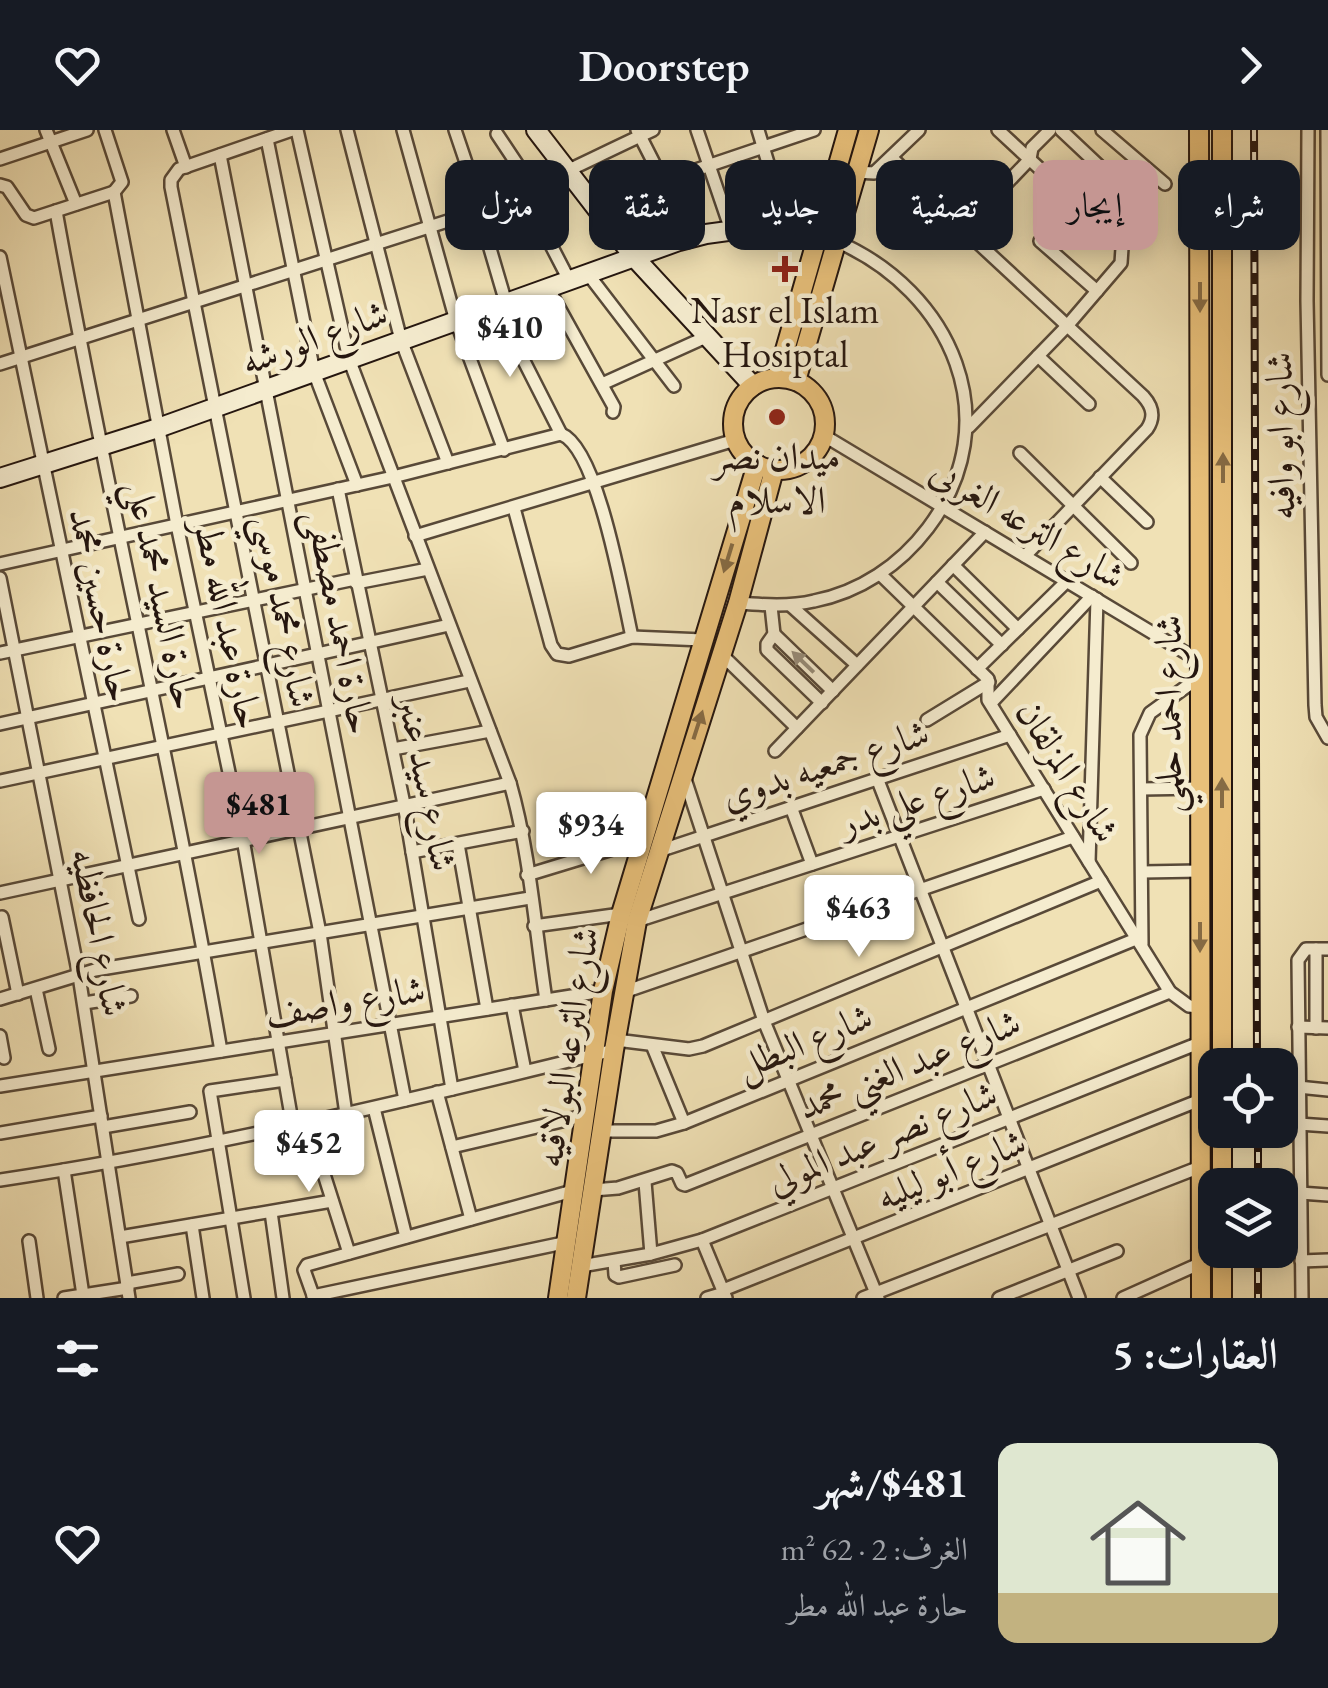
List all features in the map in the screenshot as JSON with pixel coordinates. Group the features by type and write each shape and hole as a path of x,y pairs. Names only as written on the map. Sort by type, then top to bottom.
{"main road":[{"path":"840,160 848,130"},
{"path":"856,172 869,130"},
{"name":"شارع احمد حلمي","path":"1199,1048 1200,130"},
{"name":"شارع احمد حلمي","path":"1222,130 1222,1048"},
{"path":"787,380 817,250"},
{"path":"787,380 833,250"},
{"path":"787,380 810,390 820,403 823,435 809,459 792,468 765,467 744,454 735,440 735,408 753,386 787,380"},
{"name":"شارع الترعه البولاقيه","path":"576,1298 581,1266 587,1115 604,991 629,918 659,851 738,603 765,467"},
{"name":"شارع الترعه البولاقيه","path":"558,1298 568,1242 602,1131 642,840 703,640 765,467"},
{"name":"شارع احمد حلمي","path":"1200,1148 1200,1167"},
{"name":"شارع احمد حلمي","path":"1200,1268 1201,1298"},
{"path":"1222,1268 1222,1298"}],"street":[{"path":"0,159 49,136 86,130"},
{"name":"حارة عبد الله مطر","path":"105,130 122,182 114,192 137,321 243,839 292,1127"},
{"path":"172,130 186,167 294,130 349,360 510,783 524,831 546,1000"},
{"path":"348,130 401,340 448,464"},
{"path":"403,130 456,321 504,450"},
{"path":"455,130 465,160"},
{"path":"536,130 559,160"},
{"path":"569,168 653,130"},
{"path":"696,130 725,215"},
{"path":"758,130 767,160"},
{"path":"705,165 814,130"},
{"path":"856,172 874,173 919,130"},
{"path":"998,130 1033,162"},
{"path":"1013,176 1050,130"},
{"path":"1061,130 1093,160"},
{"path":"1102,130 1166,184"},
{"name":"شارع ابو وافيه","path":"1308,130 1307,302 1315,705 1316,717 1328,738"},
{"name":"شارع ابو وافيه","path":"1327,130 1328,375"},
{"path":"639,133 653,160"},
{"path":"496,134 511,160"},
{"path":"49,136 76,204"},
{"path":"267,139 314,372 357,485"},
{"name":"حارة احمد مصطفى","path":"220,156 405,1100"},
{"name":"شارع محمد موسي","path":"186,167 174,174 171,187 320,933 346,1114"},
{"path":"569,173 589,199"},
{"path":"1308,184 1328,184"},
{"path":"0,185 7,186 24,212 34,218 114,192"},
{"name":"حارة السيد محمد علي","path":"56,210 185,852 221,1052"},
{"path":"0,364 445,221"},
{"path":"490,250 501,304 561,434 570,439 595,482 632,637"},
{"path":"562,250 578,277 674,386"},
{"path":"629,250 753,386"},
{"name":"شارع الورشه","path":"0,478 158,428 654,250"},
{"path":"738,603 790,605 837,595 880,574 909,551 942,507 958,475 969,427 948,344 928,310 903,281 853,250"},
{"path":"985,250 1143,396 1153,414 1147,430 1025,556"},
{"path":"1051,250 1096,291"},
{"path":"969,427 1067,326 1123,256 1121,250"},
{"name":"حارة حسين محمد","path":"0,257 139,919"},
{"path":"548,288 602,384 613,412"},
{"path":"1307,302 1327,301"},
{"path":"602,384 706,337"},
{"path":"1038,356 1088,404"},
{"path":"0,564 393,477 561,434"},
{"name":"شارع الترعه الغربى","path":"823,435 1094,598 1201,668"},
{"path":"415,536 735,440"},
{"path":"1020,454 1131,563"},
{"path":"1100,477 1147,522"},
{"name":"شارع سيد عنبر","path":"338,489 404,804 452,1089"},
{"path":"514,508 554,650 569,656 632,637 703,640"},
{"path":"776,751 985,532"},
{"path":"953,565 1018,629"},
{"path":"0,653 305,589 428,568"},
{"name":"شارع المزلقان","path":"880,574 989,682 987,695 991,704 1170,992"},
{"name":"شارع الحافظيه","path":"0,578 84,1003 128,1290"},
{"path":"978,669 1066,581"},
{"path":"937,582 1002,644"},
{"path":"991,704 1094,598"},
{"path":"1089,862 1094,598"},
{"path":"790,605 857,666"},
{"path":"771,606 767,650 822,702"},
{"path":"1313,616 1328,616"},
{"path":"0,724 450,626"},
{"path":"770,639 833,691"},
{"path":"720,654 797,728"},
{"path":"1139,943 1140,735 1150,713 1201,668"},
{"path":"0,781 469,681"},
{"path":"926,720 989,682"},
{"path":"392,749 490,732"},
{"name":"شارع جمعيه بدوي","path":"659,851 1010,735"},
{"path":"683,772 764,1021 854,1240 872,1296 1200,1167"},
{"path":"877,778 1079,1298"},
{"path":"0,892 510,783"},
{"path":"1141,789 1200,788"},
{"name":"شارع علي بدر","path":"534,926 629,918 722,893 1044,790"},
{"path":"791,807 812,864"},
{"path":"412,852 524,831"},
{"path":"624,992 1073,837"},
{"path":"527,875 642,840"},
{"path":"458,844 487,1009"},
{"path":"1142,872 1200,871"},
{"path":"0,1180 108,1164 308,1124 594,1054 615,1045 696,1048 1101,881"},
{"path":"0,999 95,970 530,898"},
{"path":"2,917 4,942 18,994"},
{"name":"شارع البطل","path":"602,1131 656,1132 684,1123 965,1007 1139,943"},
{"path":"1298,1027 1322,1028 1322,949 1302,951 1298,960 1298,1027 1298,1048"},
{"path":"36,989 49,1049"},
{"name":"شارع واصف","path":"0,1086 604,991"},
{"path":"1170,992 1190,1006 1199,1007"},
{"name":"شارع عبد الغني محمد","path":"644,1182 672,1171 678,1172 686,1185 1170,992"},
{"path":"84,1003 131,996"},
{"path":"512,1005 525,1071"},
{"path":"0,1036 4,1058"},
{"name":"شارع نصر عبد المولي","path":"581,1266 614,1262 702,1240 1199,1043"},
{"path":"652,1045 684,1123"},
{"path":"244,1298 210,1090 285,1080"},
{"path":"1302,1298 1298,1088 1328,1090"},
{"path":"437,1092 470,1219"},
{"name":"شارع أبو ليليه","path":"707,1298 1198,1101"},
{"path":"374,1108 406,1237"},
{"path":"0,1133 190,1112"},
{"path":"452,1147 587,1115"},
{"path":"308,1124 349,1253"},
{"path":"1299,1124 1328,1126"},
{"path":"64,1170 83,1295"},
{"path":"568,1242 314,1297 305,1267 584,1190 644,1182 651,1254"},
{"path":"1300,1193 1328,1195"},
{"path":"120,1237 332,1201"},
{"path":"271,1212 283,1298"},
{"path":"192,1225 203,1298"},
{"path":"702,1240 724,1294"},
{"path":"29,1241 37,1298"},
{"path":"1005,1297 1118,1251"},
{"path":"1301,1260 1328,1260"},
{"path":"614,1262 615,1274 620,1277 675,1265"},
{"path":"1123,1298 1198,1265"},
{"path":"64,1298 128,1290 178,1274"}],"railway":[{"path":"1254,130 1257,1048"},
{"path":"1258,1148 1258,1168"},
{"path":"1258,1268 1258,1298"}],"place":[{"name":"Nasr el Islam Hosiptal","path":"785,269"},
{"name":"ميدان نصر الاسلام","path":"777,417"}]}
